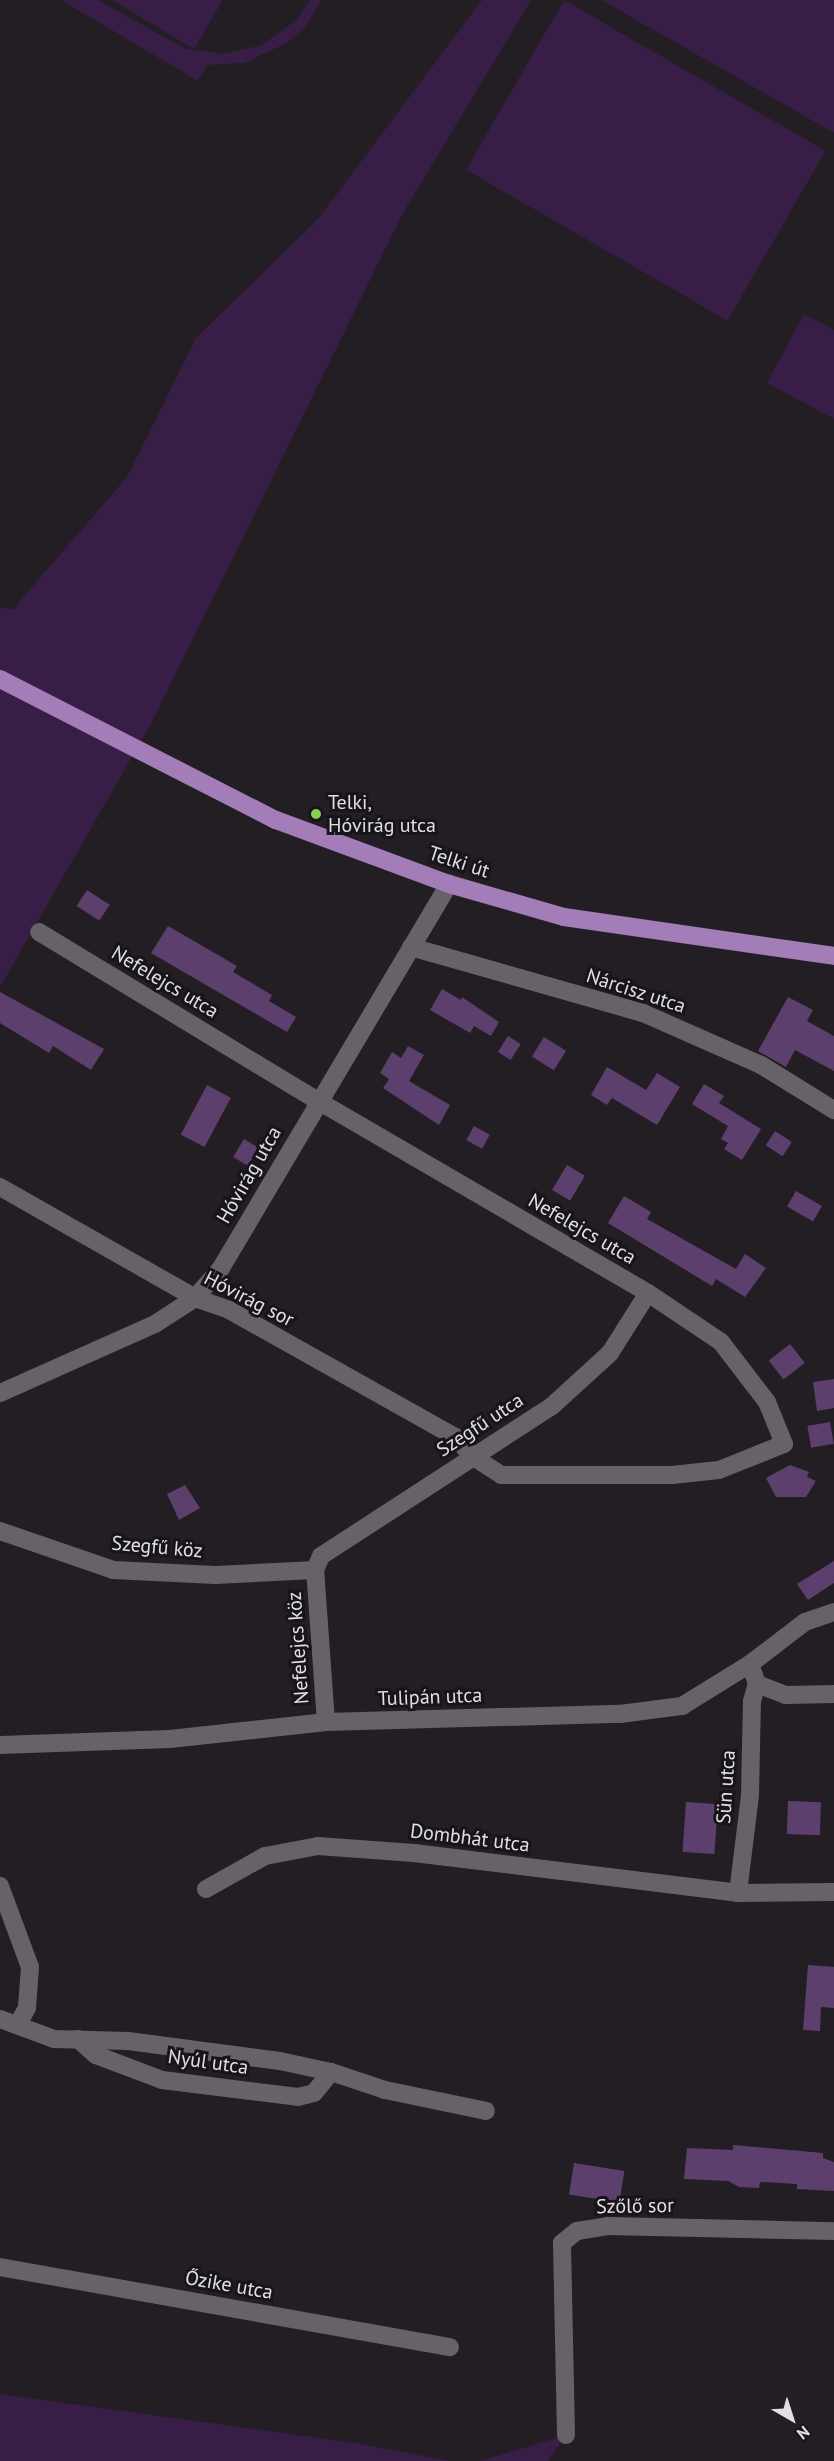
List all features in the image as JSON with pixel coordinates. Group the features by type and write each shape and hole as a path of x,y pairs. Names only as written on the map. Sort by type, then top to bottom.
{"main road":[{"name":"Telki út","path":"0,679 276,820 449,885 564,917 834,956"}],"street":[{"name":"Hóvirág utca","path":"0,1393 155,1324 195,1298 221,1268 318,1101 449,885"},
{"name":"Nefelejcs utca","path":"39,932 318,1101 648,1293 721,1342 767,1402 784,1444 719,1470 672,1475 501,1475 472,1456"},
{"name":"Nárcisz utca","path":"411,947 643,1013 761,1065 834,1110"},
{"name":"Hóvirág sor","path":"0,1187 195,1298 229,1310 455,1437 472,1456"},
{"name":"Szegfű utca","path":"315,1570 321,1556 552,1406 602,1360 648,1293"},
{"name":"Szegfű köz","path":"0,1532 113,1569 215,1575 315,1570"},
{"name":"Nefelejcs köz","path":"315,1570 326,1722"},
{"name":"Tulipán utca","path":"0,1745 170,1739 326,1722 620,1714 682,1706 750,1664 805,1622 834,1612"},
{"path":"750,1664 757,1684 786,1695 834,1694"},
{"name":"Sün utca","path":"738,1893 750,1795 752,1701 757,1684"},
{"name":"Dombhát utca","path":"206,1889 265,1856 318,1846 414,1853 738,1893 834,1892"},
{"path":"0,1886 30,1967 27,2008 8,2022"},
{"name":"Nyúl utca","path":"8,2022 54,2038 128,2041 280,2061 331,2072 385,2090 486,2111"},
{"name":"Nyúl utca","path":"78,2039 96,2055 162,2080 298,2097 314,2093 331,2072"},
{"name":"Szőlő sor","path":"566,2435 562,2243 577,2231 608,2226 834,2231"},
{"name":"Őzike utca","path":"0,2267 450,2347"}],"shaded area":[{"path":"61,0 98,0 184,48 223,54 262,45 295,21 310,0 322,0 304,28 287,43 244,63 207,65 198,81"},
{"path":"112,0 223,0 194,49"},
{"path":"482,0 531,0 404,211 152,722 0,987 0,608 13,609 127,477 196,338 318,219"},
{"path":"564,0 826,151 728,321 466,170"},
{"path":"601,0 834,0 834,133"},
{"path":"804,314 834,330 834,419 767,383"},
{"path":"0,2394 356,2443 451,2461 0,2461"},
{"path":"566,2435 548,2461 480,2461"}],"building":[{"path":"87,890 110,905 99,921 77,906"},
{"path":"168,926 237,966 233,972 272,995 269,1001 296,1017 287,1032 151,953"},
{"path":"442,989 461,1000 462,997 499,1022 491,1036 474,1026 470,1033 430,1010"},
{"path":"0,992 104,1049 91,1070 53,1046 49,1053 0,1023"},
{"path":"788,997 813,1010 807,1021 834,1036 834,1071 795,1050 786,1067 758,1051"},
{"path":"508,1036 521,1044 511,1060 498,1052"},
{"path":"544,1037 566,1051 554,1070 532,1057"},
{"path":"408,1046 424,1055 409,1081 450,1105 439,1125 383,1088 389,1079 380,1073 392,1052 401,1058"},
{"path":"607,1067 646,1090 657,1073 680,1087 657,1125 612,1098 607,1105 591,1095"},
{"path":"704,1084 724,1096 719,1103 761,1129 742,1160 724,1149 728,1143 721,1139 728,1126 692,1104"},
{"path":"207,1085 231,1098 205,1147 181,1134"},
{"path":"474,1126 490,1135 482,1149 466,1140"},
{"path":"775,1131 792,1142 783,1156 766,1145"},
{"path":"244,1139 259,1148 248,1166 233,1157"},
{"path":"567,1165 585,1176 570,1201 552,1190"},
{"path":"796,1191 822,1206 813,1222 787,1207"},
{"path":"624,1196 651,1212 647,1219 736,1269 745,1254 766,1268 745,1297 716,1279 712,1286 608,1223"},
{"path":"790,1344 805,1363 783,1380 769,1361"},
{"path":"834,1379 834,1408 817,1411 813,1382"},
{"path":"830,1422 834,1444 811,1448 807,1426"},
{"path":"790,1465 809,1472 807,1477 816,1481 806,1497 776,1497 766,1478"},
{"path":"185,1485 200,1508 179,1520 167,1494"},
{"path":"834,1561 834,1583 808,1600 797,1584"},
{"path":"788,1801 821,1802 820,1835 787,1834"},
{"path":"686,1802 718,1804 714,1854 683,1852"},
{"path":"808,1965 834,1967 834,2008 821,2007 820,2031 803,2030"},
{"path":"733,2145 823,2153 823,2158 834,2162 834,2191 797,2189 797,2184 760,2182 759,2188 739,2187 728,2181 684,2179 687,2148 733,2150"},
{"path":"574,2163 624,2171 619,2203 569,2195"}],"place":[{"name":"Telki, Hóvirág utca","path":"316,814"}]}
